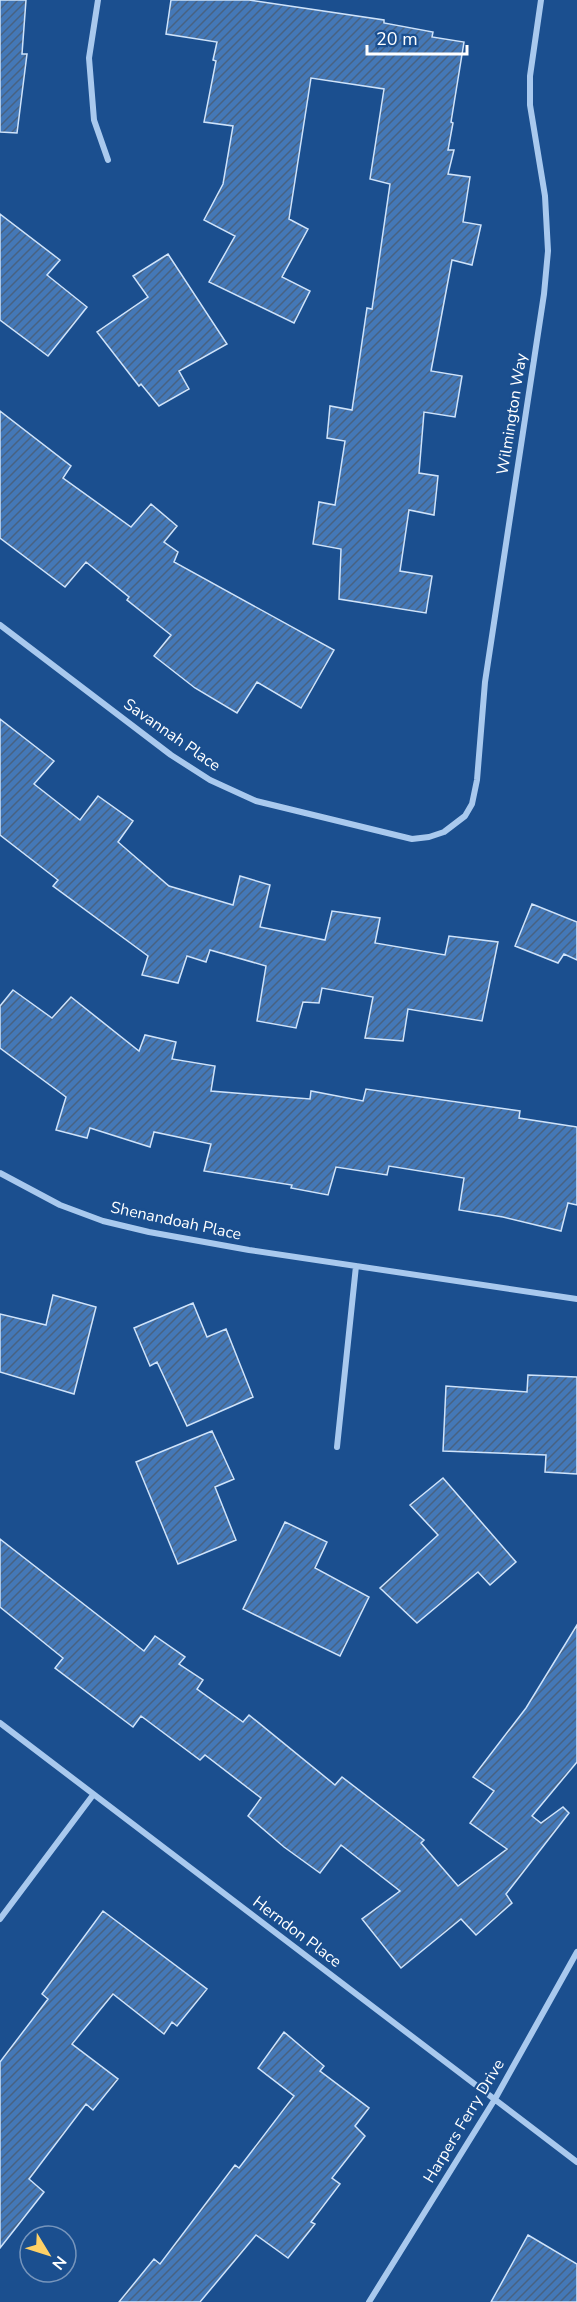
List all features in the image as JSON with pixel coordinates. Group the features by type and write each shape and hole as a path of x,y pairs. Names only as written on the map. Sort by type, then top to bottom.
{"street":[{"path":"98,0 89,58 94,120 108,160"},
{"name":"Wilmington Way","path":"454,826 465,816 472,804 477,780 485,682 544,294 548,251 545,196 530,105 530,76 541,0"},
{"name":"Savannah Place","path":"0,625 171,755 210,780 256,801 412,838 429,837 454,826"},
{"name":"Shenandoah Place","path":"0,1173 60,1204 102,1221 149,1233 577,1299"},
{"path":"337,1447 356,1266"},
{"name":"Herndon Place","path":"0,1723 577,2162"},
{"path":"0,1918 93,1795"},
{"name":"Harpers Ferry Drive","path":"369,2302 495,2099 577,1952"}],"building":[{"path":"0,0 26,0 22,54 27,54 17,133 0,132"},
{"path":"171,0 249,0 384,20 384,23 433,32 432,37 464,42 451,122 453,123 448,150 454,150 448,174 470,177 463,222 481,225 472,265 452,260 431,371 462,376 455,417 424,412 419,473 438,476 434,515 409,510 400,571 432,576 426,613 339,599 341,549 313,544 319,502 335,505 345,441 327,438 330,406 352,410 367,308 372,309 390,184 370,179 384,89 311,78 289,219 308,229 282,277 310,291 294,323 209,282 235,236 204,220 223,184 233,126 204,122 216,61 213,60 217,42 166,34"},
{"path":"0,214 60,260 47,275 87,307 48,356 0,320"},
{"path":"168,254 227,344 179,371 189,389 159,406 141,384 139,386 97,332 148,297 133,276"},
{"path":"0,411 71,466 63,478 131,527 151,504 177,526 164,542 178,552 174,562 334,650 301,708 257,682 237,713 195,688 154,656 171,635 127,600 129,597 86,562 65,587 0,538"},
{"path":"0,719 54,761 34,784 80,820 98,796 133,821 118,842 169,886 233,905 240,876 270,885 260,927 325,940 332,911 380,918 375,943 445,955 449,936 498,942 482,1021 408,1009 403,1041 365,1038 373,997 322,988 319,1003 303,1002 296,1028 257,1021 266,966 210,950 206,962 187,956 178,983 142,975 148,956 53,886 58,880 0,835"},
{"path":"532,904 577,922 577,960 564,954 558,963 515,946"},
{"path":"13,990 52,1018 71,997 139,1051 145,1035 176,1042 172,1059 215,1066 211,1091 310,1099 311,1091 363,1101 366,1089 520,1111 519,1118 577,1127 577,1205 568,1203 561,1231 503,1217 459,1210 464,1178 389,1166 387,1175 336,1167 328,1195 291,1188 292,1185 204,1171 211,1144 154,1132 150,1147 90,1128 87,1138 56,1130 66,1097 0,1048 0,1006"},
{"path":"53,1295 96,1307 74,1394 0,1372 0,1314 46,1325"},
{"path":"193,1303 207,1337 226,1329 253,1397 187,1426 157,1362 150,1366 134,1328"},
{"path":"528,1375 577,1377 577,1474 545,1472 546,1455 443,1451 446,1386 527,1392"},
{"path":"212,1431 234,1479 215,1487 236,1540 178,1564 136,1462"},
{"path":"443,1478 516,1562 490,1585 478,1572 417,1623 380,1588 438,1535 410,1505"},
{"path":"285,1522 327,1542 315,1568 369,1597 340,1656 243,1609"},
{"path":"0,1539 144,1651 155,1636 185,1657 179,1664 203,1680 197,1689 243,1722 249,1715 335,1785 342,1777 424,1840 421,1843 458,1886 507,1849 470,1823 494,1791 473,1777 526,1708 577,1625 577,1762 532,1816 541,1823 563,1807 569,1813 506,1894 512,1903 476,1935 461,1919 401,1968 362,1919 400,1891 341,1845 320,1873 284,1847 248,1816 261,1798 205,1755 200,1760 141,1716 133,1727 55,1668 63,1658 0,1607"},
{"path":"103,1911 207,1989 177,2026 172,2022 164,2034 113,1994 72,2044 118,2079 93,2110 86,2104 29,2179 44,2192 0,2248 0,2062 48,1999 42,1994"},
{"path":"284,2032 324,2066 320,2071 369,2108 355,2126 365,2136 332,2178 340,2184 311,2222 315,2224 288,2258 256,2235 200,2302 119,2302 154,2259 160,2264 235,2165 239,2168 294,2096 258,2068"},
{"path":"528,2235 577,2264 577,2302 491,2302"}]}
